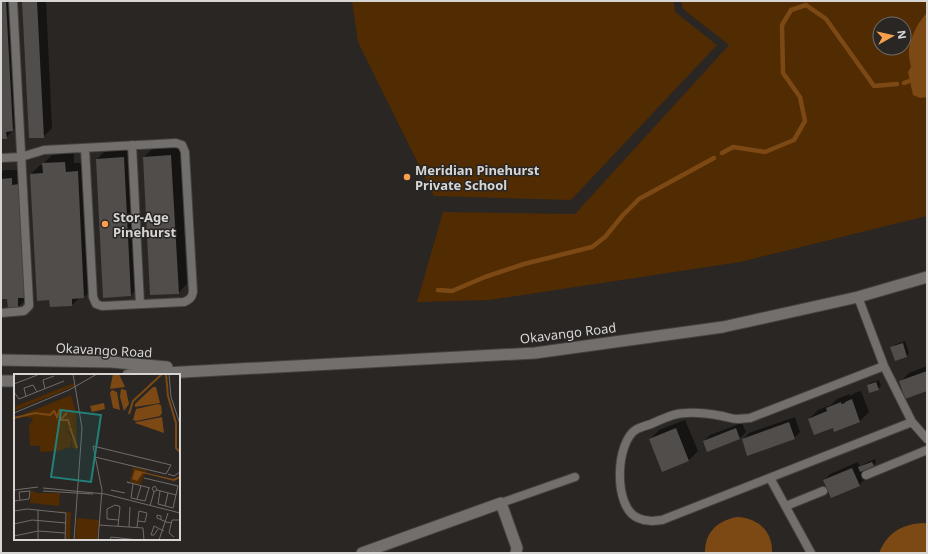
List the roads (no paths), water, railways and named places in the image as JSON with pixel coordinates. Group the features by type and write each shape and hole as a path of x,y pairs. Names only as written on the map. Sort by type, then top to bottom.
{"main road":[{"name":"Okavango Road","path":"143,374 535,353 724,327 858,298 927,277"},
{"name":"Okavango Road","path":"1,360 111,362 205,370"},
{"path":"1,381 14,381"},
{"path":"362,553 501,503 517,548 516,553"}],"lane":[{"path":"1,313 24,311 27,309 29,303 13,1"},
{"path":"1,158 21,157 44,150 176,143 182,145 185,152 192,296 188,301 102,306 96,304 93,297 85,148"},
{"path":"132,145 140,304"},
{"path":"858,298 884,366 912,422 927,439"},
{"path":"884,366 750,418 737,419 722,416 686,413 675,414 636,430 629,437 621,460 620,486 623,499 629,511 637,518 650,521 662,520 912,422"},
{"path":"866,475 927,450"},
{"path":"501,503 575,477"},
{"path":"770,478 811,553"},
{"path":"786,506 823,491"}],"waterway":[{"path":"722,153 733,147 765,152 794,140 805,121 800,97 783,73 782,25 791,10 806,5 826,19 874,86 897,84"},
{"path":"904,83 915,79"},
{"path":"438,290 452,291 485,277 524,264 592,247 605,237 623,215 639,199 714,158"}],"place":[{"name":"Meridian Pinehurst Private School","path":"407,177"},
{"name":"Stor-Age Pinehurst","path":"105,224"}]}
